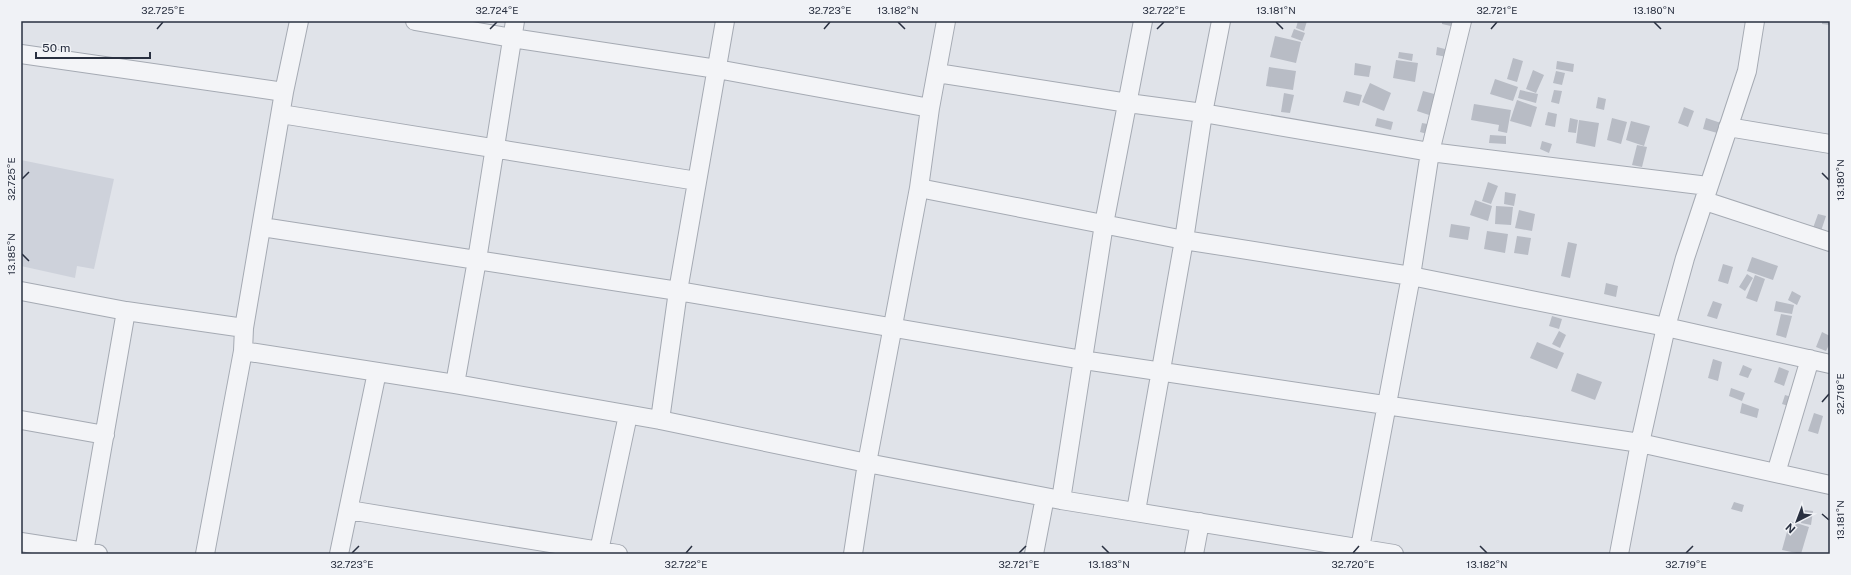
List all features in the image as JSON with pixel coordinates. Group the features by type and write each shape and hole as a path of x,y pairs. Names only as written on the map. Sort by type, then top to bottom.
{"street":[{"path":"205,554 243,350 244,328 284,92 298,21"},
{"path":"415,21 513,30 930,108"},
{"path":"660,420 678,291 726,21"},
{"path":"853,554 867,463 919,188 930,108 946,21"},
{"path":"1034,554 1053,498 1083,360 1104,224 1143,21"},
{"path":"1136,511 1162,371 1203,113 1221,21"},
{"path":"243,350 455,384 660,420 867,463 1053,498 1200,522 1313,548 1377,552 1386,405 1411,276 1430,152 1462,21"},
{"path":"1619,554 1640,443 1666,327 1685,258 1747,71 1755,21"},
{"path":"455,384 477,260 513,30"},
{"path":"21,54 284,92"},
{"path":"936,73 1128,103 1203,113 1430,152 1707,193 1830,242"},
{"path":"281,114 698,181"},
{"path":"1728,127 1830,144"},
{"path":"919,188 1184,240 1411,276 1666,327 1810,359 1829,361"},
{"path":"262,228 678,291 1083,360 1640,443 1830,485"},
{"path":"21,291 126,311 244,328"},
{"path":"21,542 91,553 105,435 126,311"},
{"path":"1776,473 1810,359"},
{"path":"339,554 377,372"},
{"path":"599,551 628,415"},
{"path":"21,420 105,435"},
{"path":"348,510 618,554"},
{"path":"1194,554 1200,522"}],"shaded area":[{"path":"21,160 114,179 94,269 77,266 75,278 21,266"}],"building":[{"path":"1298,21 1307,21 1304,31 1296,28"},
{"path":"1442,21 1452,21 1451,26 1442,24"},
{"path":"1822,21 1830,21 1830,25 1822,24"},
{"path":"1294,29 1305,33 1302,41 1291,37"},
{"path":"1275,36 1301,42 1296,63 1270,57"},
{"path":"1437,47 1449,50 1447,57 1436,55"},
{"path":"1399,52 1413,54 1412,61 1398,58"},
{"path":"1513,58 1523,61 1517,82 1507,79"},
{"path":"1396,60 1418,63 1415,82 1393,78"},
{"path":"1557,61 1574,64 1573,72 1556,69"},
{"path":"1355,63 1371,66 1369,77 1354,75"},
{"path":"1269,67 1296,71 1293,90 1266,86"},
{"path":"1533,70 1544,75 1536,93 1526,89"},
{"path":"1556,71 1565,73 1562,85 1553,83"},
{"path":"1495,79 1518,87 1513,101 1490,94"},
{"path":"1370,83 1391,93 1384,111 1362,102"},
{"path":"1520,90 1538,94 1536,103 1518,98"},
{"path":"1554,90 1562,91 1559,104 1551,102"},
{"path":"1346,91 1362,95 1359,106 1343,102"},
{"path":"1423,91 1438,95 1432,116 1417,111"},
{"path":"1284,93 1294,95 1290,113 1281,112"},
{"path":"1598,97 1606,99 1604,110 1596,108"},
{"path":"1517,100 1537,107 1531,127 1510,121"},
{"path":"1474,104 1511,110 1507,133 1498,131 1499,125 1471,120"},
{"path":"1684,107 1694,111 1688,127 1678,123"},
{"path":"1548,112 1557,114 1555,127 1545,125"},
{"path":"1377,118 1393,122 1391,130 1375,126"},
{"path":"1570,118 1578,120 1576,133 1568,132"},
{"path":"1612,118 1627,122 1621,144 1607,140"},
{"path":"1706,118 1724,124 1721,134 1703,129"},
{"path":"1579,120 1599,123 1595,147 1576,143"},
{"path":"1631,121 1650,126 1644,146 1626,140"},
{"path":"1422,123 1433,125 1431,135 1420,132"},
{"path":"1490,135 1506,136 1506,144 1489,143"},
{"path":"1542,141 1552,144 1549,153 1540,149"},
{"path":"1637,145 1647,147 1642,167 1632,165"},
{"path":"1488,182 1498,186 1491,204 1482,201"},
{"path":"1505,192 1516,194 1514,206 1504,204"},
{"path":"1475,200 1492,206 1488,221 1470,215"},
{"path":"1496,206 1513,207 1511,225 1495,224"},
{"path":"1519,210 1535,214 1532,231 1515,228"},
{"path":"1818,214 1826,216 1821,231 1813,228"},
{"path":"1451,224 1470,227 1468,240 1449,237"},
{"path":"1487,231 1508,234 1505,253 1484,249"},
{"path":"1517,236 1531,238 1528,255 1514,253"},
{"path":"1568,242 1577,244 1570,278 1561,276"},
{"path":"1752,257 1778,266 1773,280 1747,271"},
{"path":"1723,264 1733,267 1728,284 1718,281"},
{"path":"1747,274 1753,278 1745,291 1739,287"},
{"path":"1755,275 1765,279 1757,302 1746,298"},
{"path":"1606,283 1618,286 1616,297 1604,294"},
{"path":"1792,291 1801,296 1797,305 1788,300"},
{"path":"1713,301 1722,304 1717,319 1707,316"},
{"path":"1776,301 1794,305 1792,314 1774,311"},
{"path":"1781,314 1792,316 1786,338 1776,335"},
{"path":"1552,316 1562,319 1559,329 1549,326"},
{"path":"1559,331 1566,335 1560,348 1552,344"},
{"path":"1822,332 1830,336 1830,343 1826,351 1816,347"},
{"path":"1537,342 1564,353 1557,369 1530,358"},
{"path":"1713,359 1722,362 1718,381 1708,378"},
{"path":"1743,365 1752,369 1748,378 1739,375"},
{"path":"1779,367 1789,371 1784,386 1774,382"},
{"path":"1577,373 1602,382 1595,400 1571,391"},
{"path":"1731,388 1745,393 1742,401 1729,396"},
{"path":"1785,395 1805,401 1802,410 1782,404"},
{"path":"1742,403 1759,409 1757,418 1740,413"},
{"path":"1814,413 1823,416 1818,434 1808,431"},
{"path":"1734,502 1744,505 1742,512 1731,509"},
{"path":"1803,510 1813,511 1811,525 1801,523"},
{"path":"1790,521 1809,527 1801,554 1782,550"}]}
